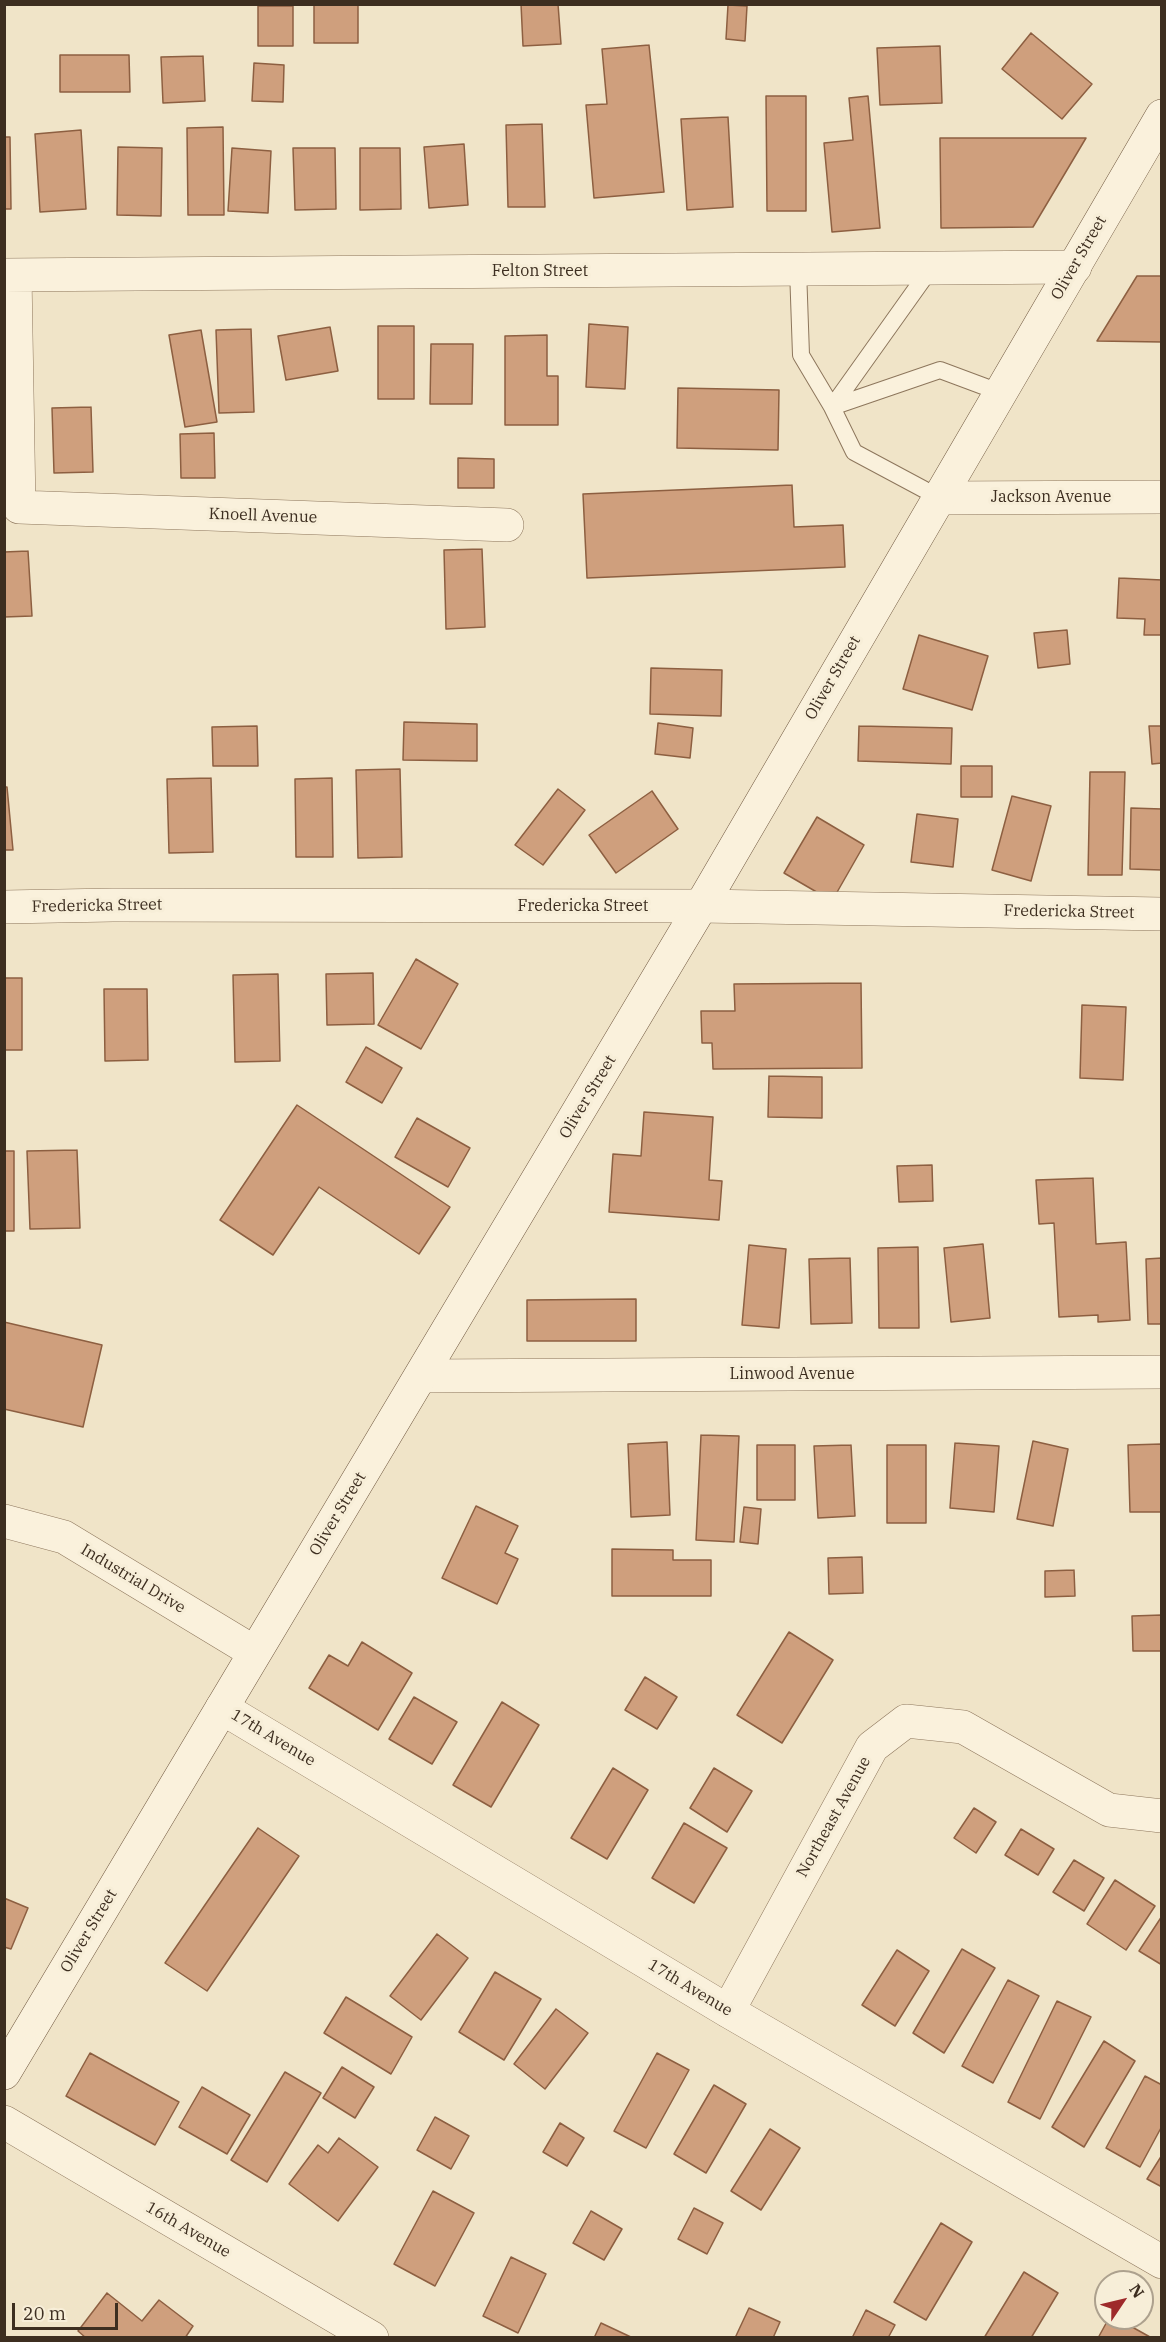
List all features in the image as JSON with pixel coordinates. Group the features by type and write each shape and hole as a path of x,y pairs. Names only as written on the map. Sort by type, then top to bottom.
{"street":[{"name":"Oliver Street","path":"4,2073 701,906 1161,116"},
{"name":"Felton Street","path":"10,275 1075,267"},
{"name":"Knoell Avenue","path":"10,275 19,507 507,525"},
{"name":"Jackson Avenue","path":"940,498 1161,497"},
{"name":"Fredericka Street","path":"4,908 113,905 701,906 1161,914"},
{"name":"Linwood Avenue","path":"422,1376 1161,1372"},
{"name":"Industrial Drive","path":"4,1521 64,1537 254,1652"},
{"name":"17th Avenue","path":"222,1708 729,2011 1161,2262"},
{"name":"Northeast Avenue","path":"729,2011 872,1747 906,1721 963,1727 1109,1810 1161,1816"},
{"name":"16th Avenue","path":"4,2122 372,2337"}],"lane":[{"path":"832,407 932,268"},
{"path":"798,269 801,355 832,407 854,452 940,498"},
{"path":"832,407 940,370 999,392"}],"building":[{"path":"521,4 558,4 561,44 523,46"},
{"path":"314,5 358,5 358,43 314,43"},
{"path":"728,5 747,6 745,41 726,39"},
{"path":"258,6 293,6 293,46 258,46"},
{"path":"1031,33 1092,84 1062,119 1002,69"},
{"path":"649,45 664,192 594,198 586,105 607,104 602,49"},
{"path":"940,46 942,103 880,105 877,48"},
{"path":"60,55 129,55 130,92 60,92"},
{"path":"203,56 205,101 163,103 161,57"},
{"path":"254,63 284,65 283,102 252,101"},
{"path":"766,96 806,96 806,211 767,211"},
{"path":"868,96 880,228 832,232 824,143 853,140 849,98"},
{"path":"728,117 733,207 687,210 681,119"},
{"path":"542,124 545,207 508,207 506,125"},
{"path":"223,127 224,215 188,215 187,128"},
{"path":"81,130 86,209 40,212 35,134"},
{"path":"4,137 10,137 11,209 4,209"},
{"path":"940,138 1086,138 1033,227 941,228"},
{"path":"464,144 468,205 429,208 424,147"},
{"path":"118,147 162,148 161,216 117,215"},
{"path":"232,148 271,151 268,213 228,211"},
{"path":"293,148 335,148 336,209 295,210"},
{"path":"360,148 400,148 401,209 360,210"},
{"path":"1137,276 1162,276 1162,342 1097,341"},
{"path":"589,324 628,327 625,389 586,387"},
{"path":"378,326 414,326 414,399 378,399"},
{"path":"330,327 338,371 286,380 278,336"},
{"path":"251,329 254,412 219,413 216,330"},
{"path":"201,330 217,422 185,427 169,335"},
{"path":"547,335 547,376 558,376 558,425 505,425 505,336"},
{"path":"431,344 473,344 472,404 430,404"},
{"path":"678,388 779,390 778,450 677,448"},
{"path":"91,407 93,472 54,473 52,408"},
{"path":"214,433 215,478 181,478 180,434"},
{"path":"458,458 494,459 494,488 458,488"},
{"path":"792,485 794,527 843,525 845,567 587,578 583,494"},
{"path":"482,549 485,627 446,629 444,550"},
{"path":"28,551 32,616 4,617 4,552"},
{"path":"1119,578 1162,580 1162,635 1144,635 1145,619 1117,618"},
{"path":"1067,630 1070,664 1038,668 1034,633"},
{"path":"919,635 988,656 972,710 903,689"},
{"path":"651,668 722,670 721,716 650,714"},
{"path":"404,722 477,724 477,761 403,760"},
{"path":"658,723 693,728 690,758 655,754"},
{"path":"257,726 258,766 213,766 212,727"},
{"path":"859,726 952,728 951,764 858,761"},
{"path":"1149,726 1162,726 1162,763 1152,764"},
{"path":"961,766 992,766 992,797 961,797"},
{"path":"400,769 402,857 358,858 356,770"},
{"path":"1090,772 1125,772 1122,875 1088,875"},
{"path":"211,778 213,852 169,853 167,779"},
{"path":"332,778 333,857 296,857 295,779"},
{"path":"4,787 7,787 13,850 4,850"},
{"path":"558,789 585,810 543,865 515,845"},
{"path":"652,791 678,829 616,873 589,835"},
{"path":"1012,796 1051,806 1031,881 992,870"},
{"path":"1131,808 1162,809 1162,870 1130,869"},
{"path":"917,814 958,819 953,867 911,862"},
{"path":"817,817 864,845 832,901 784,873"},
{"path":"416,959 458,984 421,1049 378,1025"},
{"path":"373,973 374,1024 327,1025 326,974"},
{"path":"278,974 280,1061 235,1062 233,975"},
{"path":"4,978 22,978 22,1050 4,1050"},
{"path":"861,983 862,1068 713,1069 712,1043 702,1043 701,1011 735,1011 734,984"},
{"path":"104,989 147,989 148,1060 105,1061"},
{"path":"1082,1005 1126,1007 1123,1080 1080,1078"},
{"path":"366,1047 402,1068 382,1103 346,1082"},
{"path":"769,1076 822,1077 822,1118 768,1117"},
{"path":"297,1105 450,1207 419,1254 319,1187 273,1255 220,1220"},
{"path":"644,1112 713,1117 709,1180 722,1181 719,1220 609,1212 613,1154 641,1156"},
{"path":"417,1118 470,1148 448,1187 395,1157"},
{"path":"77,1150 80,1228 30,1229 27,1151"},
{"path":"4,1151 14,1151 14,1231 4,1231"},
{"path":"932,1165 933,1201 899,1202 897,1166"},
{"path":"1093,1178 1096,1244 1126,1242 1130,1320 1098,1322 1098,1315 1059,1317 1054,1223 1039,1224 1036,1180"},
{"path":"983,1244 990,1318 951,1322 944,1248"},
{"path":"749,1245 786,1249 779,1328 742,1325"},
{"path":"918,1247 919,1328 879,1328 878,1248"},
{"path":"850,1258 852,1323 811,1324 809,1259"},
{"path":"1162,1258 1162,1324 1148,1324 1146,1259"},
{"path":"636,1299 636,1341 527,1341 527,1300"},
{"path":"4,1322 102,1345 83,1427 4,1409"},
{"path":"701,1435 739,1436 734,1542 696,1540"},
{"path":"1033,1441 1068,1449 1053,1526 1017,1519"},
{"path":"667,1442 670,1515 631,1517 628,1444"},
{"path":"955,1443 999,1446 994,1512 950,1508"},
{"path":"1162,1444 1162,1512 1130,1512 1128,1445"},
{"path":"757,1445 795,1445 795,1500 757,1500"},
{"path":"851,1445 855,1516 818,1518 814,1446"},
{"path":"887,1445 926,1445 926,1523 887,1523"},
{"path":"476,1506 518,1526 505,1553 518,1559 497,1604 442,1578"},
{"path":"744,1507 761,1509 758,1544 740,1542"},
{"path":"612,1549 673,1550 673,1560 711,1560 711,1596 612,1596"},
{"path":"862,1557 863,1593 829,1594 828,1558"},
{"path":"1074,1570 1075,1596 1045,1597 1045,1571"},
{"path":"1162,1615 1162,1651 1133,1651 1132,1616"},
{"path":"789,1632 833,1660 782,1743 737,1715"},
{"path":"362,1642 412,1673 378,1730 309,1688 329,1655 348,1666"},
{"path":"645,1677 677,1697 657,1729 625,1710"},
{"path":"414,1697 457,1722 432,1764 389,1739"},
{"path":"502,1702 539,1725 491,1807 453,1785"},
{"path":"613,1768 648,1790 607,1859 571,1838"},
{"path":"714,1768 752,1791 727,1832 690,1808"},
{"path":"974,1808 996,1822 976,1853 954,1838"},
{"path":"684,1823 727,1848 694,1903 652,1878"},
{"path":"258,1828 299,1856 207,1991 165,1963"},
{"path":"1021,1829 1054,1849 1038,1875 1005,1855"},
{"path":"1074,1860 1104,1878 1084,1911 1053,1892"},
{"path":"1115,1880 1155,1906 1126,1950 1087,1924"},
{"path":"4,1898 28,1908 11,1949 4,1947"},
{"path":"1162,1916 1162,1965 1139,1951"},
{"path":"437,1934 468,1958 421,2020 390,1996"},
{"path":"962,1949 995,1968 944,2053 913,2033"},
{"path":"897,1950 929,1971 895,2026 862,2005"},
{"path":"495,1972 541,1999 504,2060 459,2032"},
{"path":"1008,1980 1039,1996 993,2083 962,2066"},
{"path":"346,1997 412,2037 391,2074 324,2033"},
{"path":"1057,2001 1091,2017 1040,2119 1008,2102"},
{"path":"556,2009 588,2033 545,2089 514,2064"},
{"path":"1104,2041 1135,2061 1084,2147 1052,2127"},
{"path":"90,2053 179,2102 155,2145 66,2096"},
{"path":"657,2053 689,2070 646,2148 614,2131"},
{"path":"342,2067 374,2087 355,2118 323,2098"},
{"path":"285,2072 321,2093 267,2182 231,2160"},
{"path":"1145,2076 1162,2085 1162,2126 1140,2167 1106,2148"},
{"path":"714,2085 746,2104 706,2173 674,2154"},
{"path":"202,2087 250,2115 227,2154 179,2127"},
{"path":"435,2117 469,2136 451,2169 417,2150"},
{"path":"560,2123 584,2138 567,2166 543,2152"},
{"path":"770,2129 800,2148 761,2210 731,2191"},
{"path":"339,2138 378,2167 338,2221 289,2184 318,2145 328,2153"},
{"path":"1162,2155 1162,2187 1147,2179"},
{"path":"433,2191 474,2213 435,2286 394,2264"},
{"path":"694,2208 723,2223 707,2254 678,2239"},
{"path":"591,2211 622,2229 604,2260 573,2243"},
{"path":"941,2223 972,2242 926,2320 894,2302"},
{"path":"511,2257 546,2274 518,2333 483,2316"},
{"path":"1024,2272 1058,2293 1031,2338 984,2338"},
{"path":"107,2293 142,2321 159,2300 193,2326 185,2338 86,2338 78,2331"},
{"path":"749,2308 780,2322 773,2338 735,2338"},
{"path":"866,2310 895,2325 888,2338 852,2338"},
{"path":"601,2323 633,2338 594,2338"},
{"path":"1102,2330 1137,2330 1150,2337 1098,2338"}]}
